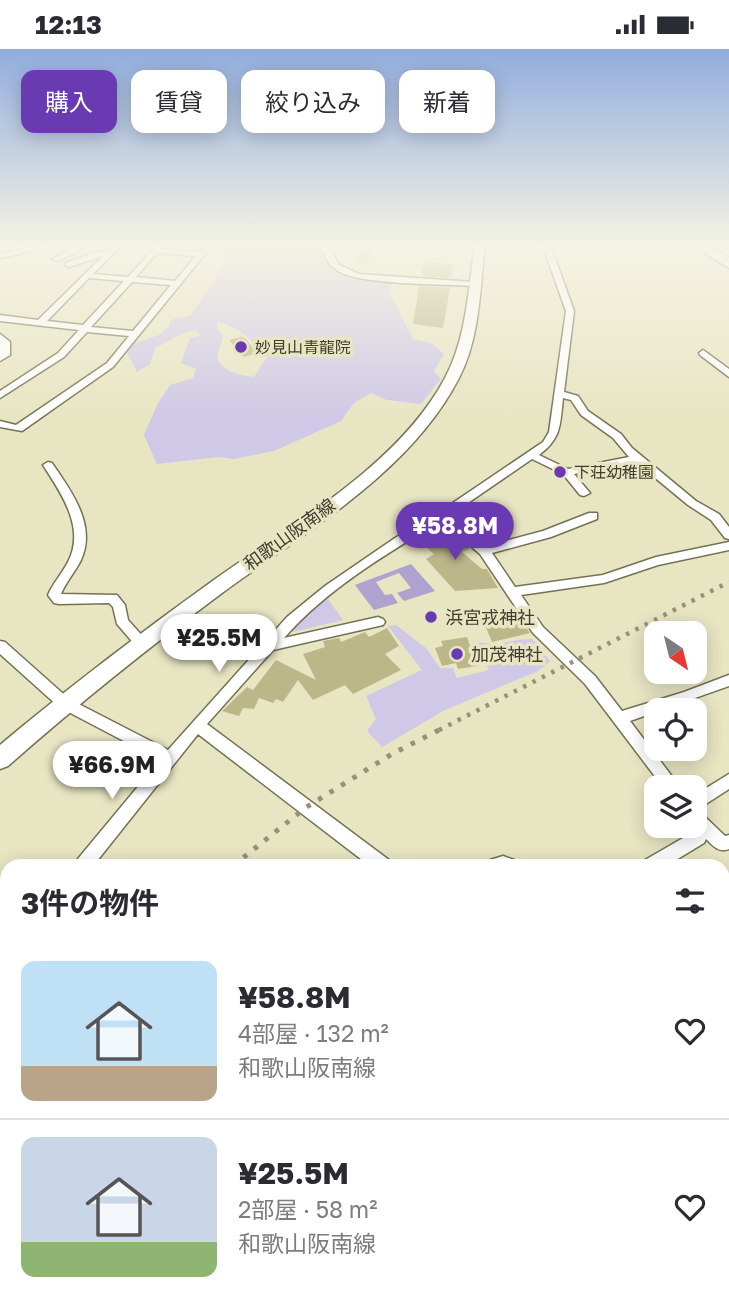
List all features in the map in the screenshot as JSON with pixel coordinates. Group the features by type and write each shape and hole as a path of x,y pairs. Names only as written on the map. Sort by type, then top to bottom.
{"main road":[{"name":"和歌山阪南線","path":"0,759 64,703 141,643 358,483 397,450 428,416 452,380 466,348 472,303"}],"street":[{"path":"39,324 60,303"},
{"path":"0,395 61,355 109,303"},
{"path":"0,423 18,429 110,365 161,303"},
{"path":"89,859 197,725 292,620 329,589 547,444 554,432 570,311 567,303"},
{"path":"0,318 135,334"},
{"path":"0,337 6,342 6,355 0,358"},
{"path":"702,353 729,374"},
{"path":"558,393 575,398 584,412 617,436 638,458 692,503 715,517 729,535"},
{"path":"531,455 568,472 584,493"},
{"path":"568,472 638,458"},
{"path":"48,465 71,502 81,534 75,561 54,595 59,600 112,598 119,604 122,621 141,643"},
{"path":"442,516 484,551 538,630 590,680 663,775"},
{"path":"484,551 547,534 593,516"},
{"path":"512,592 604,579 656,561 729,546"},
{"path":"268,646 378,622"},
{"path":"0,646 64,703 170,758"},
{"path":"620,718 669,701 698,695 729,680"},
{"path":"197,725 374,859"},
{"path":"707,796 729,781"},
{"path":"707,829 727,846"},
{"path":"663,859 698,838"}],"shaded area":[{"path":"200,303 394,303 413,339 431,343 444,354 434,371 441,379 421,404 387,400 371,393 354,403 341,421 274,451 234,459 218,457 157,464 144,435 158,403 170,385 193,378 196,369 181,363 190,338 201,336 195,330 190,331 156,347 150,364 137,372 124,347 159,335 169,326 170,320 191,315","holes":["218,322 233,327 267,357 254,377 230,371 218,359 223,336 217,328"]},
{"path":"411,564 435,591 404,601 397,593 411,588 399,573 376,582 385,595 392,594 398,603 374,610 355,585"},
{"path":"326,596 343,620 293,632 290,628"},
{"path":"396,625 426,648 440,668 453,668 457,678 489,670 477,647 478,643 494,644 532,639 550,661 538,671 445,710 382,747 367,731 376,719 366,696 422,670 388,626"}],"building":[{"path":"416,303 447,303 443,328 413,324"},
{"name":"妙見山青龍院","path":"245,338 257,353 244,357 229,340"},
{"path":"441,524 470,549 462,552 482,569 487,569 498,588 455,591 426,559 434,554 417,539"},
{"path":"513,608 530,633 492,642 480,613"},
{"path":"387,628 399,646 385,654 401,670 353,694 345,685 313,700 298,680 283,702 276,699 273,703 259,698 254,709 243,708 239,716 222,711 247,687 253,690 276,660 316,680 303,654 325,647 323,641 339,638 341,642 365,632 369,637"},
{"path":"467,637 477,666 458,669 456,663 442,666 435,648 443,646 441,641"}],"railway":[{"path":"439,730 729,582"},
{"path":"242,859 305,808 392,754 443,728"}],"place":[{"name":"妙見山青龍院","path":"241,347"},
{"name":"下荘幼稚園","path":"560,472"},
{"name":"浜宮戎神社","path":"431,617"},
{"name":"加茂神社","path":"457,654"}]}
